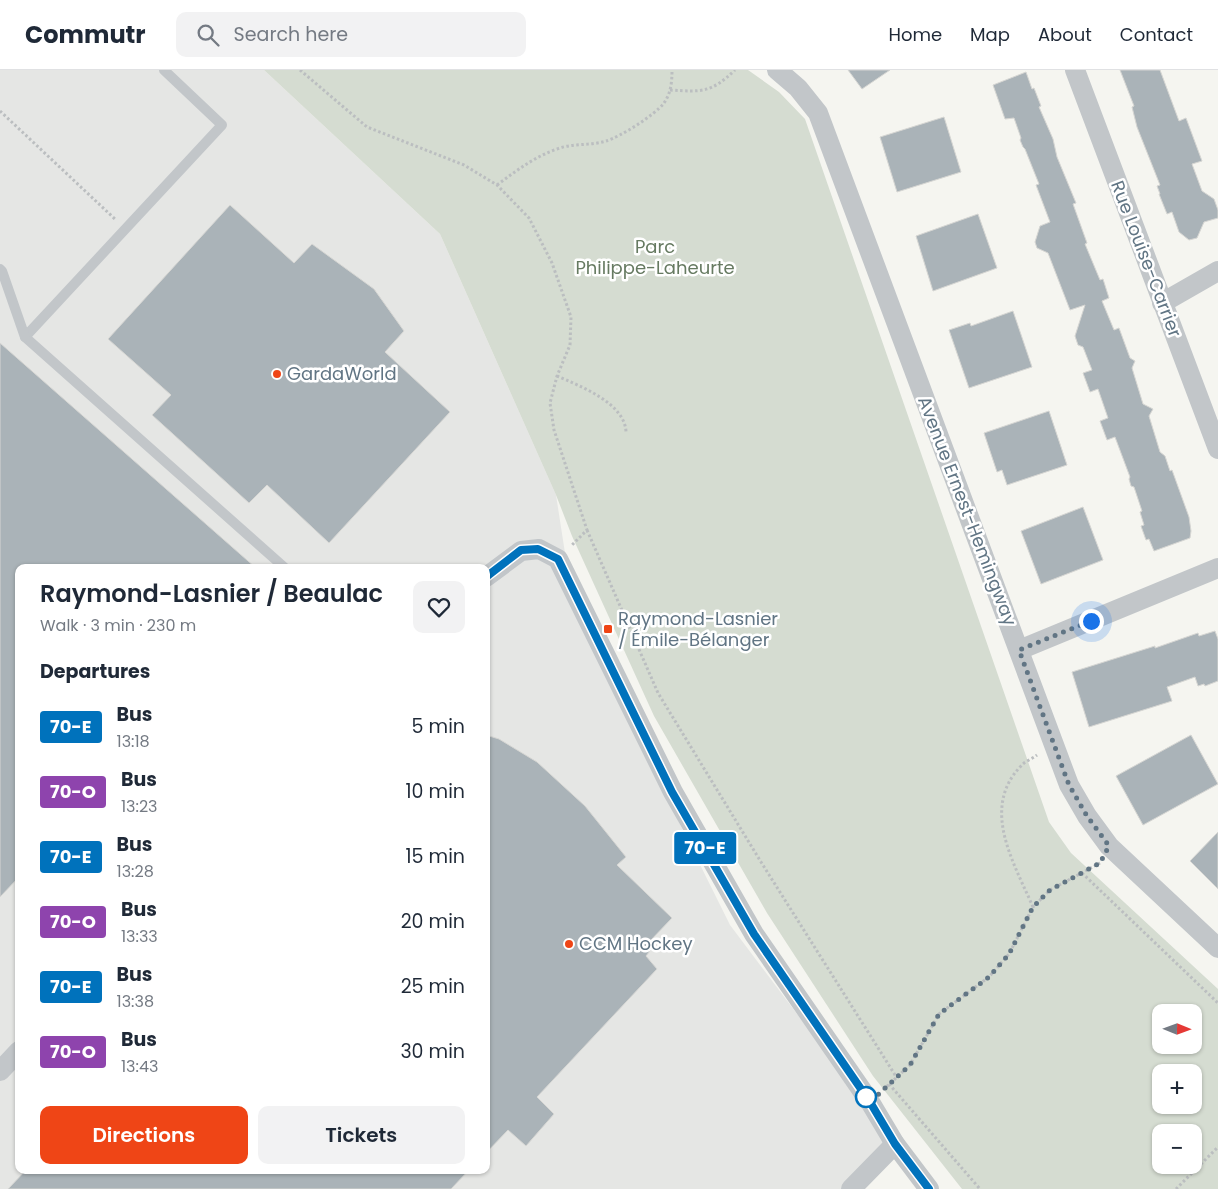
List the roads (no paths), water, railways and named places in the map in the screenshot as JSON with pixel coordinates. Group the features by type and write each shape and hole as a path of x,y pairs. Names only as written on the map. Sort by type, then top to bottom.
{"street":[{"name":"Avenue Ernest-Hemingway","path":"777,70 798,88 818,113 1069,785 1087,816 1109,846 1218,948"},
{"name":"Rue Louise-Carrier","path":"1075,70 1218,448"},
{"path":"1162,303 1218,271"},
{"path":"490,574 521,550 538,549 558,559 672,792 754,934 870,1102 895,1144 929,1189"},
{"path":"1019,650 1218,568"},
{"path":"0,1071 15,1055"},
{"path":"851,1189 895,1144"}],"lane":[{"path":"25,337 222,125 164,70"},
{"path":"0,269 25,337 280,564"}],"place":[{"name":"GardaWorld","path":"277,374"},
{"name":"Raymond-Lasnier / Émile-Bélanger","path":"608,629"},
{"name":"CCM Hockey","path":"569,944"}],"park label":[{"name":"Parc Philippe-Laheurte","path":"655,257"}]}
